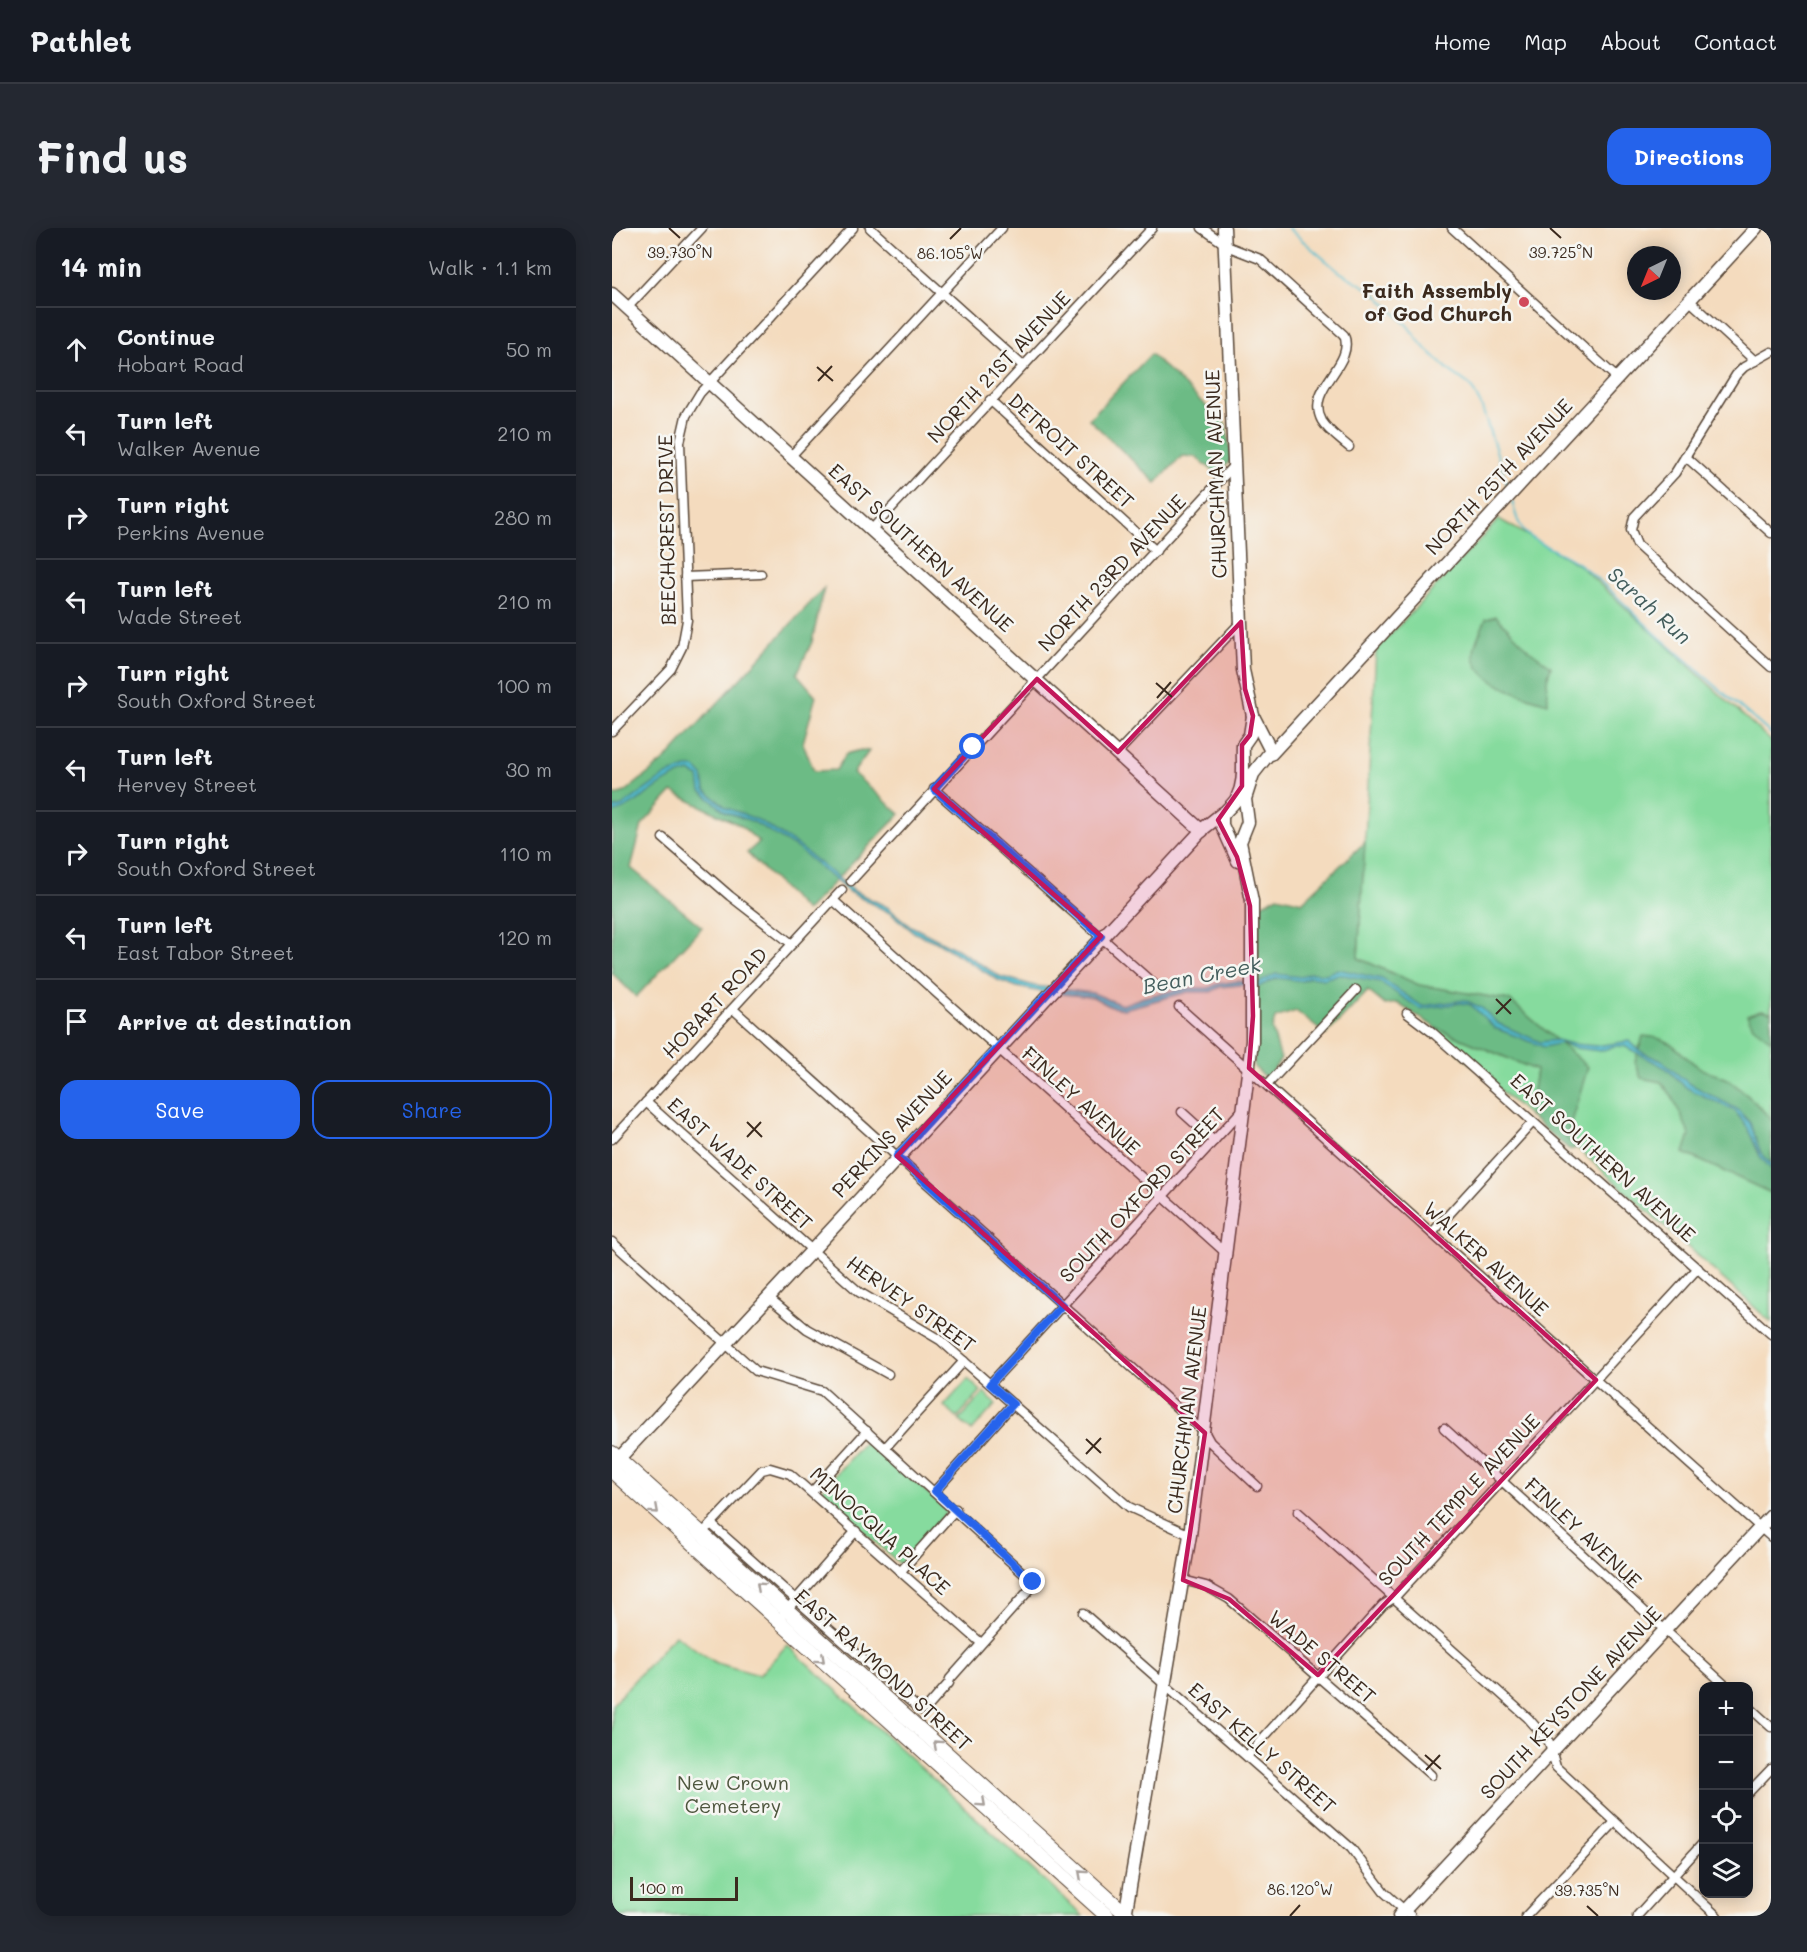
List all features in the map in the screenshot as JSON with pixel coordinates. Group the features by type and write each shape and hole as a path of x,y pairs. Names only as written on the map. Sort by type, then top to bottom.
{"main road":[{"name":"CHURCHMAN AVENUE","path":"1126,1915 1190,1535 1205,1433 1245,1108 1254,992 1250,888 1240,842 1248,822 1245,810 1253,774 1271,754 1266,738 1253,717 1245,689 1224,228"},
{"name":"NORTH 25TH AVENUE","path":"1271,754 1756,228"},
{"name":"EAST SOUTHERN AVENUE","path":"612,294 1118,752 1202,831"},
{"name":"CHURCHMAN AVENUE","path":"1250,906 1240,867 1225,830 1227,810 1242,786 1245,764 1242,748 1248,740 1253,717"},
{"path":"1248,740 1257,736 1266,738"},
{"path":"1227,810 1245,810"},
{"name":"PERKINS AVENUE","path":"614,1462 1101,936 1202,831 1227,810"},
{"path":"1202,831 1225,830 1235,834 1244,830"},
{"name":"EAST RAYMOND STREET","path":"614,1462 707,1529 787,1610 1107,1916"},
{"name":"EAST RAYMOND STREET","path":"614,1462 787,1610 1126,1915"},
{"name":"SOUTH KEYSTONE AVENUE","path":"1404,1914 1771,1516"}],"street":[{"path":"627,308 702,228"},
{"name":"BEECHCREST DRIVE","path":"612,731 669,672 679,654 686,627 681,435 688,410 710,383 853,228"},
{"name":"DETROIT STREET","path":"870,228 1022,365"},
{"path":"790,456 1002,228"},
{"name":"NORTH 21ST AVENUE","path":"871,530 1022,365 1152,228"},
{"path":"1202,228 1225,244 1260,259 1344,335 1346,350 1322,394 1318,408 1325,424 1349,447"},
{"path":"1452,228 1617,378"},
{"path":"1689,300 1755,361"},
{"path":"1771,352 1736,375 1671,477 1635,515 1631,530 1636,545 1771,666"},
{"name":"DETROIT STREET","path":"990,400 1156,550"},
{"path":"1685,456 1771,533"},
{"name":"NORTH 23RD AVENUE","path":"1036,679 1236,464"},
{"path":"685,577 761,574"},
{"path":"1118,752 1241,622"},
{"path":"851,881 1036,679"},
{"path":"934,789 1155,985"},
{"path":"663,838 730,896 792,944"},
{"name":"HOBART ROAD","path":"612,1139 842,890"},
{"name":"FINLEY AVENUE","path":"833,900 1227,1254"},
{"path":"1267,1085 1356,990"},
{"name":"WALKER AVENUE","path":"1179,1007 1771,1537"},
{"path":"733,1009 1205,1433 1210,1442 1257,1486"},
{"name":"EAST SOUTHERN AVENUE","path":"1407,1013 1440,1039 1771,1334"},
{"name":"EAST WADE STREET","path":"646,1102 811,1251"},
{"name":"SOUTH OXFORD STREET","path":"990,1384 1245,1108"},
{"path":"1182,1112 1214,1141"},
{"path":"1432,1233 1532,1123"},
{"path":"612,1242 762,1375 822,1391 956,1509 1033,1582 1031,1588 981,1643 949,1683 922,1710 787,1610 856,1531"},
{"name":"HERVEY STREET","path":"811,1251 859,1292 933,1336 1129,1507 1190,1535"},
{"name":"SOUTH TEMPLE AVENUE","path":"1246,1756 1380,1608 1394,1598 1698,1268"},
{"path":"768,1298 807,1329 888,1374"},
{"path":"885,1448 964,1361"},
{"path":"935,1491 1013,1404"},
{"name":"FINLEY AVENUE","path":"1444,1428 1722,1682"},
{"path":"812,1492 867,1431"},
{"name":"MINOCQUA PLACE","path":"707,1529 757,1473 766,1468 789,1474 981,1643"},
{"path":"901,1571 956,1509"},
{"path":"1298,1512 1528,1718 1549,1742 1556,1767 1717,1916"},
{"name":"WADE STREET","path":"1183,1580 1206,1586 1229,1599 1431,1775"},
{"name":"EAST KELLY STREET","path":"1083,1613 1355,1852 1380,1887 1404,1914"},
{"path":"1753,1710 1771,1728"},
{"path":"1752,1790 1771,1769"},
{"path":"1526,1916 1615,1822"},
{"path":"1637,1916 1702,1844"}],"highlighted area":[{"path":"1241,622 1245,689 1253,716 1250,735 1242,745 1242,786 1218,820 1237,857 1250,906 1253,1016 1249,1068 1596,1380 1318,1675 1229,1599 1183,1580 1205,1433 897,1156 1101,936 934,789 1037,679 1118,752"}],"green space":[{"path":"1151,354 1226,425 1232,459 1218,474 1195,457 1182,456 1156,483 1089,419"},
{"path":"1499,519 1579,565 1771,741 1771,1322 1566,1138 1587,1067 1509,1000 1419,985 1358,958 1376,650"},
{"path":"824,588 812,642 797,674 816,696 803,743 814,771 836,770 846,754 861,750 869,751 853,773 900,814 806,911 747,853 759,842 740,825 672,792 642,825 631,868 702,927 636,997 612,973 612,796 625,792 666,759"},
{"path":"1496,616 1529,650 1551,666 1547,680 1548,703 1504,687 1483,674 1477,666 1474,651 1478,637 1486,619"},
{"path":"1365,842 1358,958 1419,985 1509,1000 1588,1067 1566,1138 1577,1148 1570,1150 1529,1116 1536,1070 1438,1029 1397,1003 1385,1005 1368,991 1326,1035 1296,1011 1275,1018 1272,1029 1281,1059 1267,1079 1254,1067 1257,907 1278,896 1302,902"},
{"path":"1761,1010 1771,1012 1771,1040 1753,1026 1747,1015"},
{"path":"1438,1029 1536,1070 1529,1116 1435,1031"},
{"path":"1643,1036 1654,1037 1669,1043 1702,1069 1725,1078 1750,1097 1771,1119 1771,1193 1684,1153 1690,1135 1672,1096 1661,1082 1641,1078 1635,1062"},
{"path":"968,1379 981,1391 957,1418 944,1406"},
{"path":"984,1393 996,1404 972,1431 959,1420"},
{"path":"867,1439 948,1511 900,1564 819,1493"},
{"name":"New Crown Cemetery","path":"675,1635 716,1663 759,1675 787,1645 1083,1916 612,1916 612,1705"}],"water":[{"name":"Bean Creek","path":"687,768 695,768 703,776 705,790 727,808 758,820 796,844 854,891 887,907 909,925 960,951 999,976 1035,986 1093,993 1122,1005 1144,997 1186,988 1209,988 1217,984 1237,981 1259,983 1276,974 1301,977 1310,973 1326,974 1338,969 1382,979 1422,1006 1465,1000 1482,1008 1497,1023 1540,1042 1557,1040 1596,1046 1629,1041 1643,1053 1662,1061 1688,1083 1737,1109 1750,1123 1761,1153 1771,1164 1771,1169 1760,1156 1747,1127 1735,1111 1687,1088 1666,1068 1624,1046 1614,1046 1601,1051 1574,1048 1561,1043 1544,1047 1495,1028 1471,1005 1462,1003 1420,1009 1380,982 1339,974 1324,979 1310,977 1302,981 1277,978 1258,987 1240,985 1220,987 1211,992 1188,992 1124,1009 1111,1007 1093,997 1042,992 998,980 939,943 915,933 890,913 849,892 797,848 754,822 726,812 701,791 699,777 690,772 659,785 632,804 612,813 612,809 622,806 666,775"}],"waterway":[{"path":"1288,228 1338,271 1374,292 1407,325 1422,345 1450,371 1470,385 1481,405 1508,487"},
{"name":"Sarah Run","path":"1512,501 1519,523 1527,534 1576,562 1594,576 1654,632 1771,734"}],"place":[{"name":"Faith Assembly of God Church","path":"1524,302"}],"route":[{"path":"973,747 934,789 1101,936 897,1156 1062,1305 990,1384 1013,1404 935,1491 1033,1582"}]}
